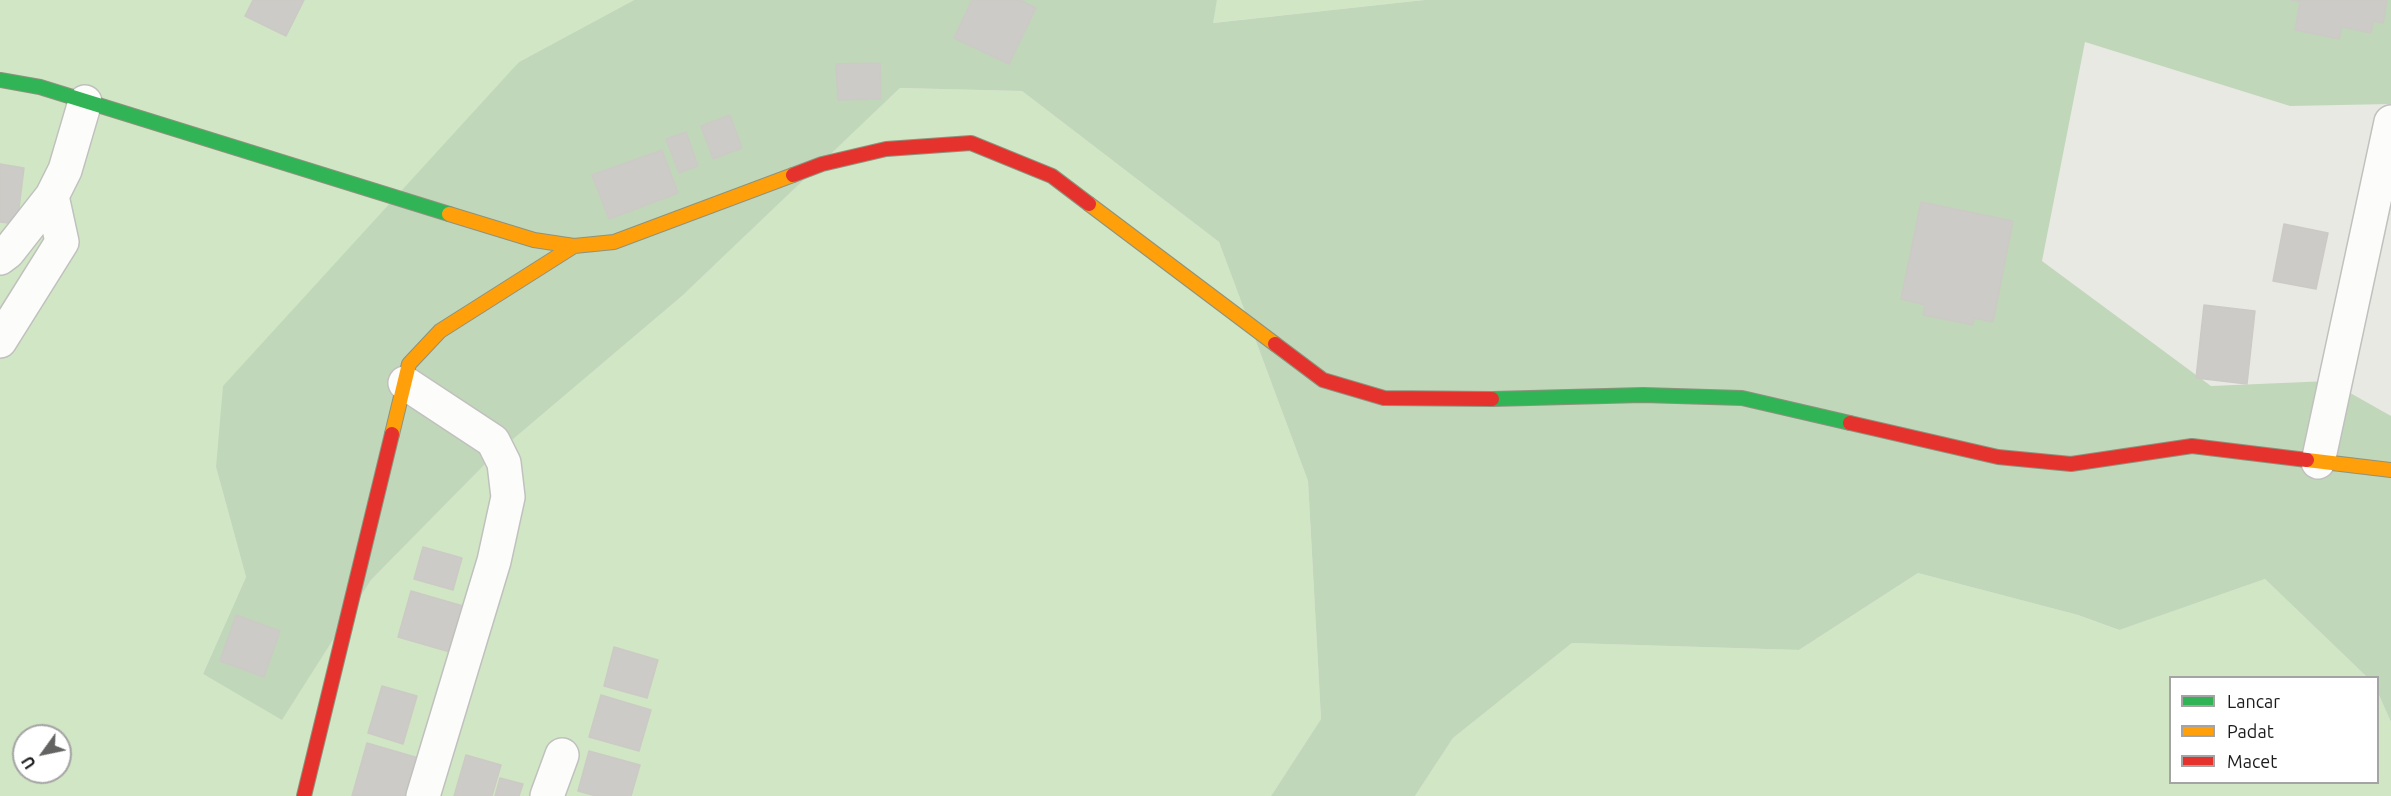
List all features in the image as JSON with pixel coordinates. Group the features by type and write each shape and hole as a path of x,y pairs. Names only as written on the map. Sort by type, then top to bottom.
{"street":[{"path":"0,80 40,87 534,240 574,246 614,242 822,164 886,149 971,143 1052,176 1323,380 1384,398 1472,400 1643,395 1742,399 1998,457 2071,464 2192,446 2391,471"},
{"path":"0,258 8,252 52,196 65,170 85,102"},
{"path":"2318,462 2391,122"},
{"path":"0,341 62,242 52,196"},
{"path":"304,796 409,364 440,331 574,246"},
{"path":"405,383 493,441 504,463 508,497 495,561 423,796"},
{"path":"547,796 562,755"}],"green space":[{"path":"0,0 634,0 519,62 216,467 246,577 203,674 282,719 371,580 492,457 682,296 900,88 1022,91 1219,242 1308,481 1321,719 1271,796 0,796"},
{"path":"634,0 1217,0 1213,23 1424,0 2391,0 2391,104 2290,106 2085,42 2042,261 2211,386 2329,381 2391,416 2391,722 2379,695 2379,676 2366,676 2265,579 2119,630 2078,615 1918,573 1799,650 1572,643 1453,738 1415,796 1271,796 1321,719 1308,481 1219,242 1022,91 900,88 682,296 492,457 371,580 282,720 203,674 246,577 216,467 223,386 519,62"},
{"path":"1217,0 1424,0 1212,23"},
{"path":"1918,573 2078,615 2118,630 2265,579 2366,676 2169,676 2169,784 2379,784 2379,695 2391,722 2391,796 1415,796 1453,738 1572,643 1799,650"}],"building":[{"path":"253,0 304,0 286,36 245,16"},
{"path":"972,0 1020,0 1036,8 1009,64 954,38"},
{"path":"2291,0 2387,0 2383,23 2373,21 2371,33 2342,27 2339,39 2295,30 2300,2"},
{"path":"880,63 881,99 838,100 836,64"},
{"path":"730,115 742,148 713,159 701,126"},
{"path":"686,132 698,166 679,173 666,139"},
{"path":"662,150 678,193 609,219 592,175"},
{"path":"0,164 24,168 17,224 0,222"},
{"path":"1921,202 2013,221 1993,322 1974,318 1973,325 1923,315 1925,305 1901,299"},
{"path":"2284,224 2328,233 2316,289 2273,281"},
{"path":"2204,305 2255,311 2247,384 2196,378"},
{"path":"423,547 462,558 453,590 414,579"},
{"path":"411,591 470,608 457,654 398,637"},
{"path":"236,615 280,631 264,677 220,661"},
{"path":"614,647 658,660 647,698 604,686"},
{"path":"382,686 417,696 403,744 368,733"},
{"path":"601,695 651,710 639,751 589,737"},
{"path":"367,743 422,759 412,796 352,796"},
{"path":"589,751 640,765 631,796 596,796 578,791"},
{"path":"466,755 501,765 492,796 454,796"},
{"path":"500,778 523,784 519,796 495,796"}],"traffic: fast":[{"path":"0,80 40,87 449,214"},
{"path":"1492,399 1643,395 1742,398 1850,423"}],"traffic: slow":[{"path":"449,214 534,240 574,246 614,242 793,175"},
{"path":"1089,204 1275,344"},
{"path":"392,434 409,364 440,331 574,246"},
{"path":"2307,460 2391,470"}],"traffic: jam":[{"path":"793,175 822,164 886,149 971,143 1052,176 1089,204"},
{"path":"1275,344 1323,380 1384,398 1492,399"},
{"path":"1850,423 1998,457 2071,464 2192,446 2307,460"},
{"path":"304,796 392,434"}]}
